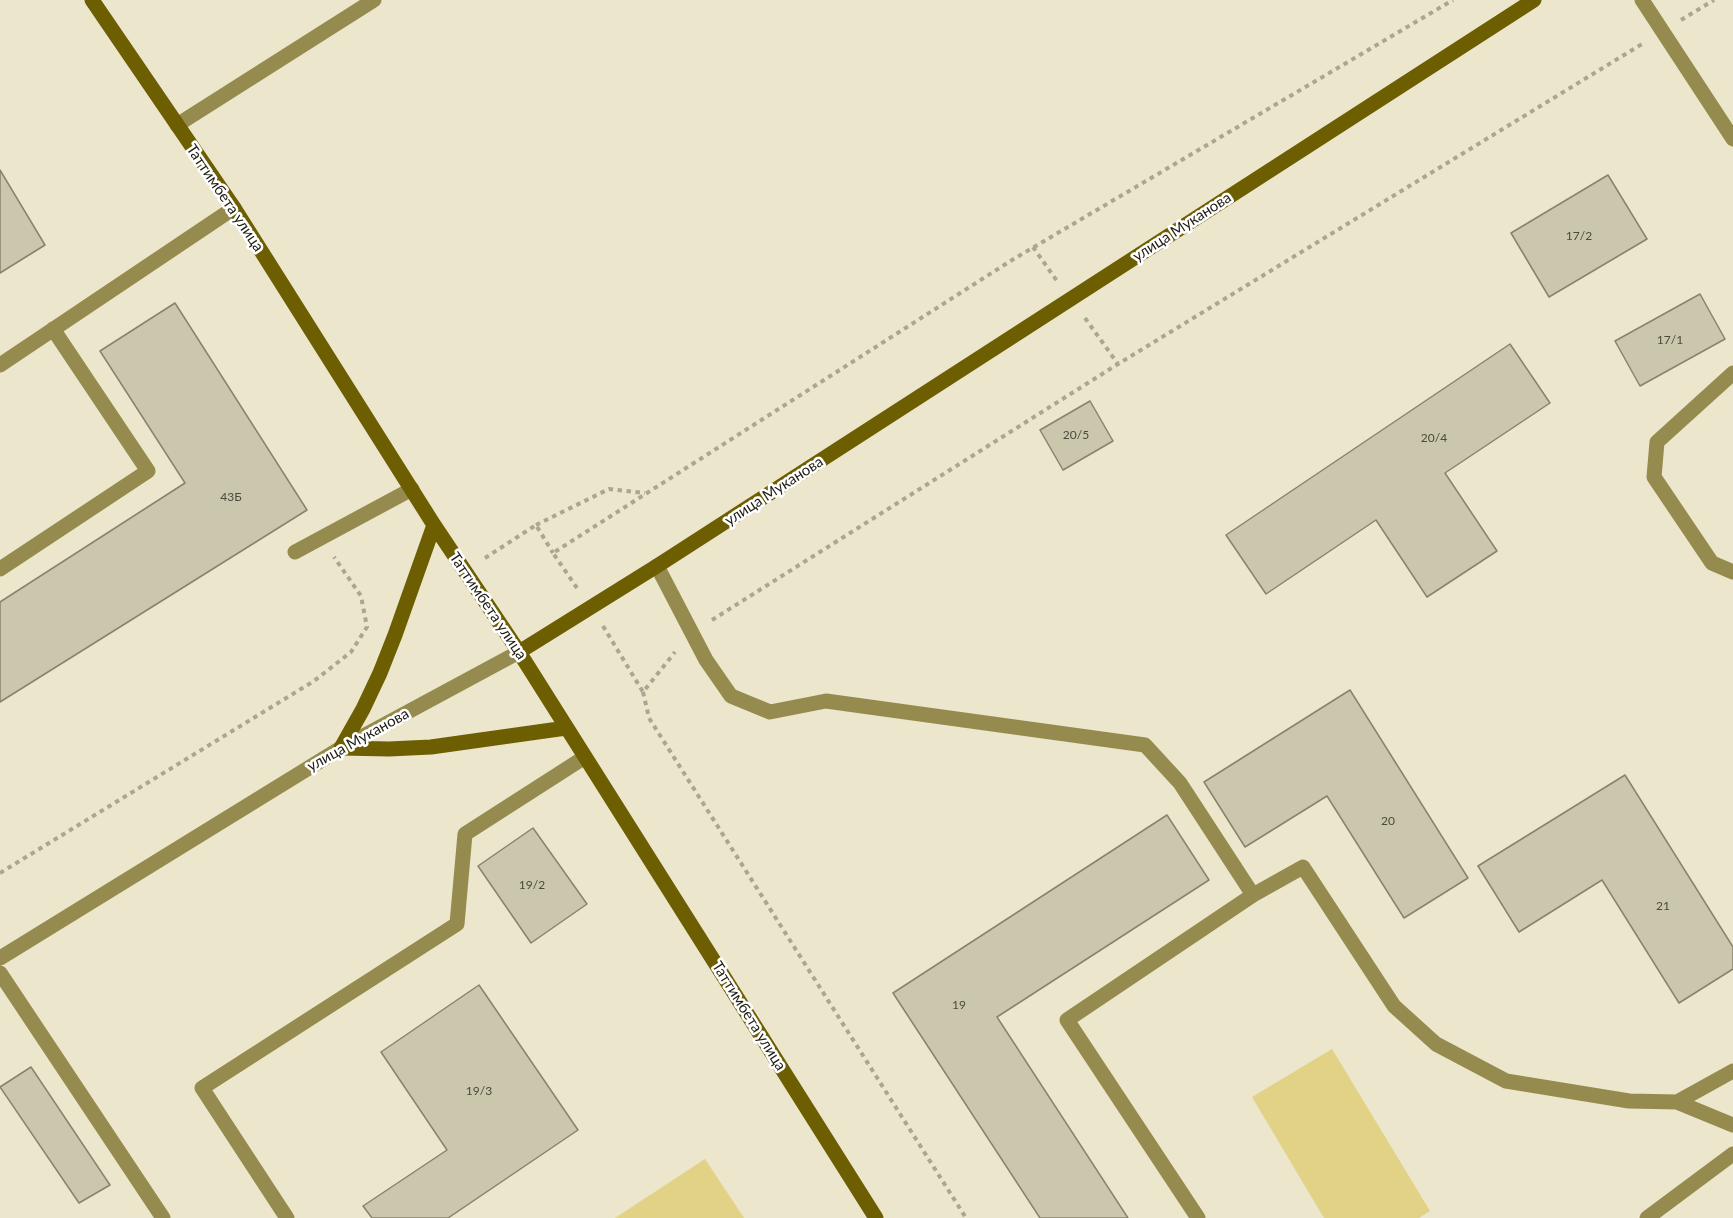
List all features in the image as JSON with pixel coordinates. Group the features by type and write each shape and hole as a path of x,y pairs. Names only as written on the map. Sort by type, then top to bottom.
{"main road":[{"name":"Таттимбета улица","path":"92,0 234,208 434,525 519,652 876,1218"},
{"name":"улица Муканова","path":"519,652 657,566 1534,0"},
{"path":"434,525 380,673 341,748 431,747 566,728"}],"street":[{"path":"177,125 374,0"},
{"path":"1642,0 1733,139"},
{"path":"0,365 234,208"},
{"path":"0,569 148,471 53,329"},
{"path":"1733,374 1657,442 1654,477 1712,563 1733,572"},
{"path":"295,552 412,489"},
{"path":"657,566 706,660 731,696 770,712 826,701 1145,745 1180,783 1253,895"},
{"name":"улица Муканова","path":"0,958 341,748 519,652"},
{"path":"287,1218 202,1088 457,924 465,834 585,757"},
{"path":"1198,1218 1067,1020 1253,895 1303,867 1394,1006 1436,1044 1506,1080 1629,1101 1677,1102 1733,1125"},
{"path":"0,973 163,1218"},
{"path":"1677,1102 1733,1071"},
{"path":"1647,1218 1733,1154"}],"path":[{"path":"552,553 1012,260 1453,0"},
{"path":"643,692 692,633 1118,364 1714,0"},
{"path":"465,572 536,525 609,489 646,494"},
{"path":"536,525 643,692 649,718 966,1218"},
{"path":"0,873 314,681 351,652 367,627 361,596 321,539"}],"shaded area":[{"path":"1332,1049 1430,1211 1419,1218 1324,1218 1252,1097"},
{"path":"705,1159 744,1218 615,1218"}],"building":[{"path":"0,170 45,245 0,273"},
{"path":"1608,175 1647,239 1549,297 1511,233"},
{"path":"1700,294 1725,339 1640,386 1615,341"},
{"path":"175,303 307,510 0,702 0,602 185,483 100,351"},
{"path":"1510,344 1550,403 1445,473 1497,551 1427,597 1376,520 1266,594 1226,535"},
{"path":"1090,401 1113,441 1063,470 1040,430"},
{"path":"1350,690 1468,878 1404,918 1327,796 1245,847 1204,782"},
{"path":"1625,775 1733,947 1733,969 1679,1003 1602,880 1519,932 1478,866"},
{"path":"1167,815 1209,880 997,1017 1128,1218 1040,1218 893,993"},
{"path":"533,828 587,904 531,943 478,866"},
{"path":"479,985 578,1130 448,1218 372,1218 363,1206 447,1150 381,1052"},
{"path":"31,1067 110,1185 79,1203 0,1087"}]}
